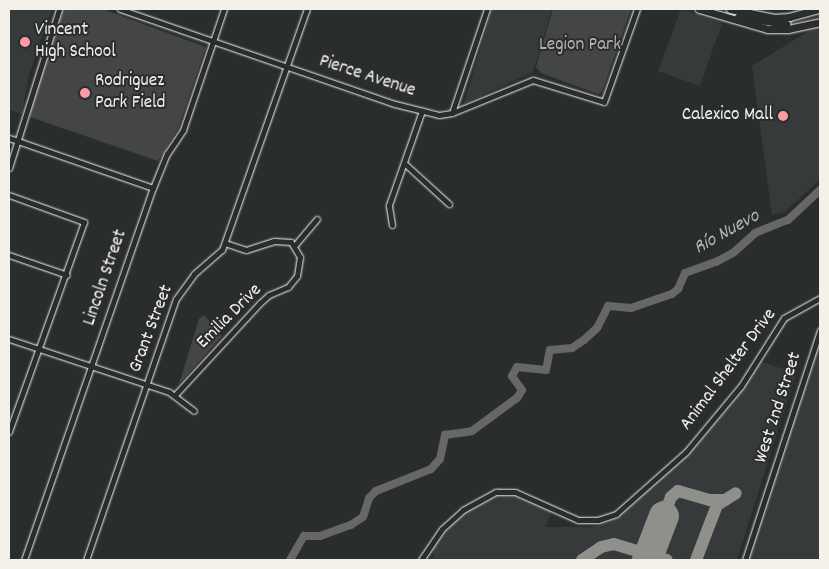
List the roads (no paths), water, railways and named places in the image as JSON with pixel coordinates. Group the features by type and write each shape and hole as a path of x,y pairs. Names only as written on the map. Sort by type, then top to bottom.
{"main road":[{"path":"699,9 768,29 788,29 820,22"},
{"path":"714,9 769,24 793,24 820,17"},
{"path":"730,9 782,18 819,9"}],"street":[{"path":"9,168 59,9"},
{"name":"Pierce Avenue","path":"120,9 213,42 438,115 452,113 533,80 604,102 637,9"},
{"path":"139,15 142,9"},
{"name":"Lincoln Street","path":"24,560 153,188 167,154 183,130 224,9"},
{"name":"Grant Street","path":"86,560 147,384 184,285 216,257 225,243 307,9"},
{"path":"452,113 487,9"},
{"path":"392,225 389,205 422,111"},
{"path":"9,138 153,188"},
{"path":"404,162 450,204"},
{"path":"9,195 84,222 67,275 38,347 9,432"},
{"path":"225,243 246,250 283,240 295,245 317,219"},
{"name":"Emilia Drive","path":"175,395 260,304 293,283 300,266 295,245"},
{"path":"9,255 67,275"},
{"name":"Animal Shelter Drive","path":"421,560 442,530 463,510 496,492 515,492 578,520 598,520 616,514 686,452 741,386 779,324 820,298"},
{"name":"West 2nd Street","path":"745,560 820,330"},
{"path":"9,338 175,395 194,412"}],"waterway":[{"name":"Río Nuevo","path":"290,560 304,536 320,536 351,525 363,517 369,498 376,491 431,469 440,459 445,435 472,431 517,398 522,390 512,376 517,367 546,370 550,350 572,348 584,340 597,328 608,306 631,308 672,294 678,289 685,273 716,262 733,253 755,233 788,220 820,190"}],"place":[{"name":"Vincent High School","path":"25,42"},
{"name":"Rodriguez Park Field","path":"85,93"},
{"name":"Calexico Mall","path":"783,116"}],"park label":[{"name":"Legion Park","path":"580,46"}]}
